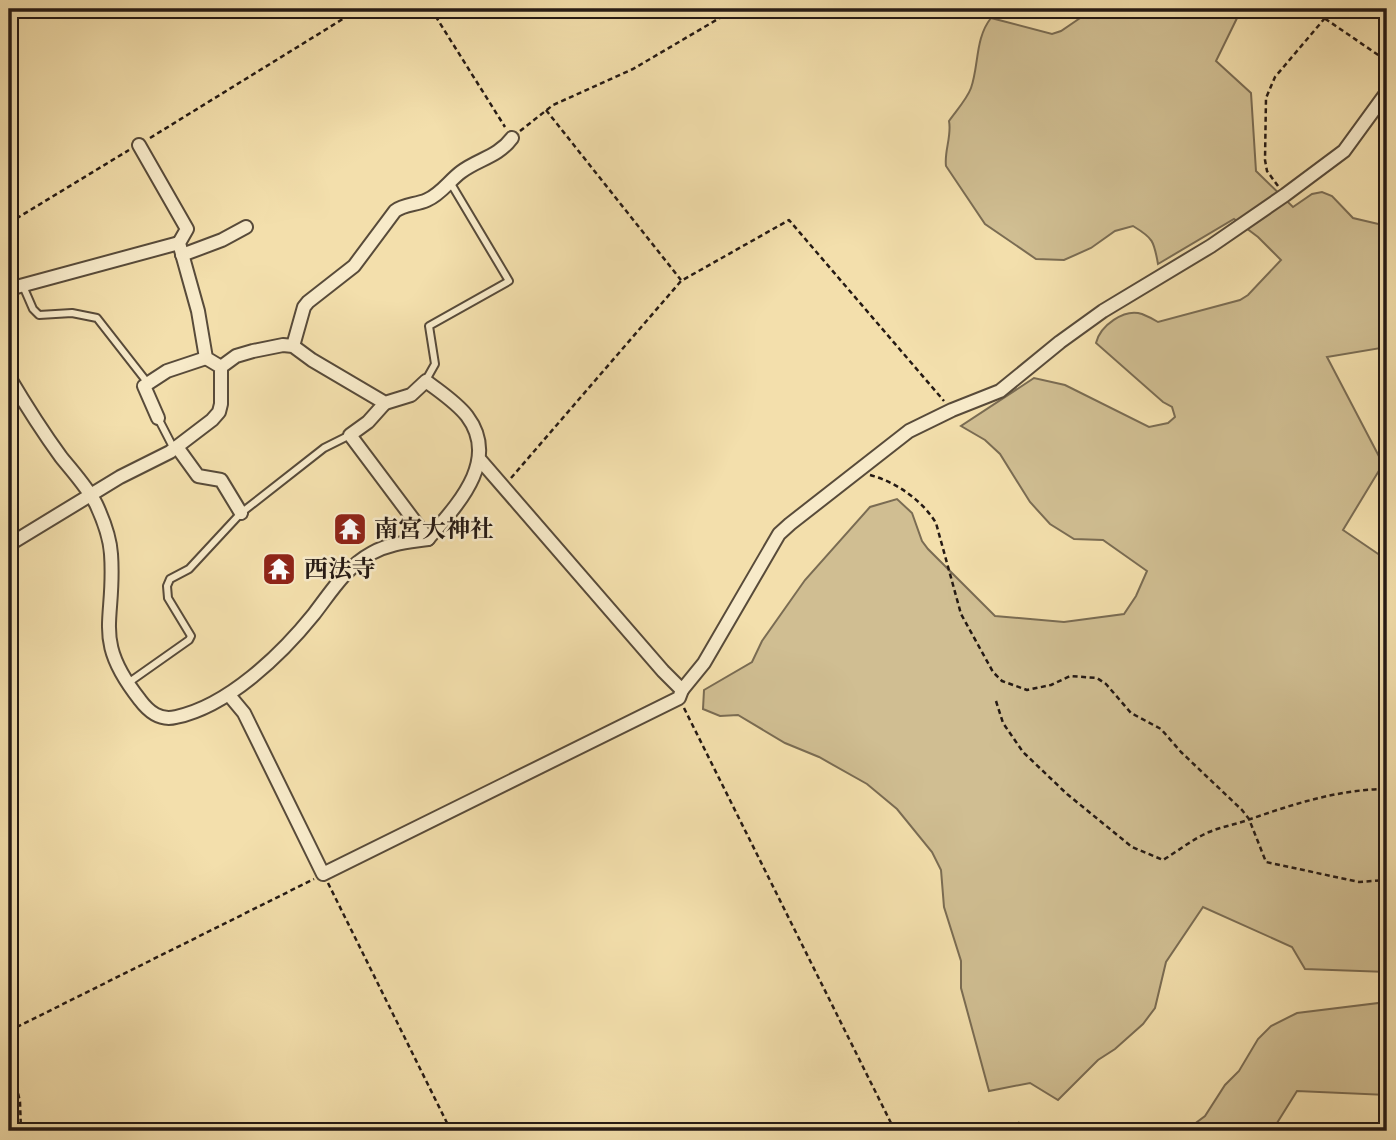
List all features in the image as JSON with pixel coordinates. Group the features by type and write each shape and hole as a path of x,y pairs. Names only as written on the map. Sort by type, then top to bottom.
{"street":[{"path":"229,695 244,713 323,874 681,694 704,663 779,534 909,431 1000,391 1103,311 1211,246 1285,195 1344,151 1387,92"},
{"path":"293,346 304,307 313,296 354,265 401,206 427,200 463,171 500,152 512,138"},
{"path":"139,145 187,229 181,249 198,311 206,358"},
{"path":"9,289 222,240 246,227"},
{"path":"222,367 236,356 283,345 293,346 385,403"},
{"path":"158,418 144,386 147,382 177,367 206,358 222,367"},
{"path":"15,541 91,494 176,448 219,412 223,394 222,367"},
{"path":"9,377 41,429 91,494 110,544 108,640 117,667 127,684 153,713 167,719 194,713 229,695 277,654 358,562 386,546 428,539 460,500 481,461 479,443 469,418 426,381 411,395 385,403 368,422 350,435 428,539"},
{"path":"176,448 198,475 221,480 241,513"},
{"path":"481,461 681,694"}],"lane":[{"path":"426,381 436,356 429,326 509,281 450,182"},
{"path":"23,285 33,309 39,314 72,313 97,318 147,382"},
{"path":"158,418 176,448"},
{"path":"127,684 146,673 191,636 168,598 168,582 189,569 241,513 324,448 350,435"}],"path":[{"path":"9,223 359,9"},
{"path":"431,9 512,138 546,110 633,69 735,9"},
{"path":"1311,9 1387,61"},
{"path":"1285,195 1267,171 1266,98 1275,77 1325,18"},
{"path":"546,110 681,281"},
{"path":"504,486 681,281 789,220 952,410"},
{"path":"857,471 901,489 930,514 936,523 961,614 993,672 1002,681 1027,690 1051,685 1070,676 1097,678 1131,713 1161,729 1181,752 1232,799 1249,819 1266,862 1359,882 1387,880"},
{"path":"681,694 895,1131"},
{"path":"996,702 1003,723 1023,752 1067,794 1132,847 1163,860 1208,833 1294,804 1373,789 1387,789"},
{"path":"9,1031 323,874 451,1131"},
{"path":"9,1052 20,1102 22,1131"},
{"path":"999,1131 1019,1123 1033,1131"},
{"path":"1011,1126 1013,1131"}],"shaded area":[{"path":"1087,9 1238,9 1239,14 1216,61 1251,93 1256,171 1293,207 1312,194 1322,192 1332,196 1353,218 1387,226 1387,347 1327,357 1383,464 1343,530 1387,560 1387,972 1305,969 1292,947 1203,907 1166,962 1155,1008 1143,1024 1098,1060 1058,1100 1030,1083 989,1091 961,988 961,961 944,907 941,870 932,852 897,809 867,784 819,757 785,743 738,715 720,716 703,709 704,690 752,662 762,641 805,580 870,507 897,499 912,513 922,541 928,549 995,616 1064,622 1124,614 1136,596 1147,571 1103,540 1074,539 1050,524 1030,502 1000,454 985,440 961,426 1034,378 1065,385 1149,427 1168,423 1175,417 1172,407 1096,343 1102,330 1114,320 1128,314 1142,314 1158,322 1240,300 1281,260 1258,237 1234,219 1158,264 1152,241 1133,226 1115,231 1091,248 1064,260 1036,259 985,224 946,166 949,121 971,88 982,34 991,18 1052,34 1086,14"},
{"path":"1387,1002 1387,1095 1297,1091 1272,1131 1185,1131 1205,1116 1225,1085 1239,1071 1258,1039 1271,1026 1297,1013"}],"place":[{"name":"南宮大神社","path":"350,529"},
{"name":"西法寺","path":"279,569"}]}
